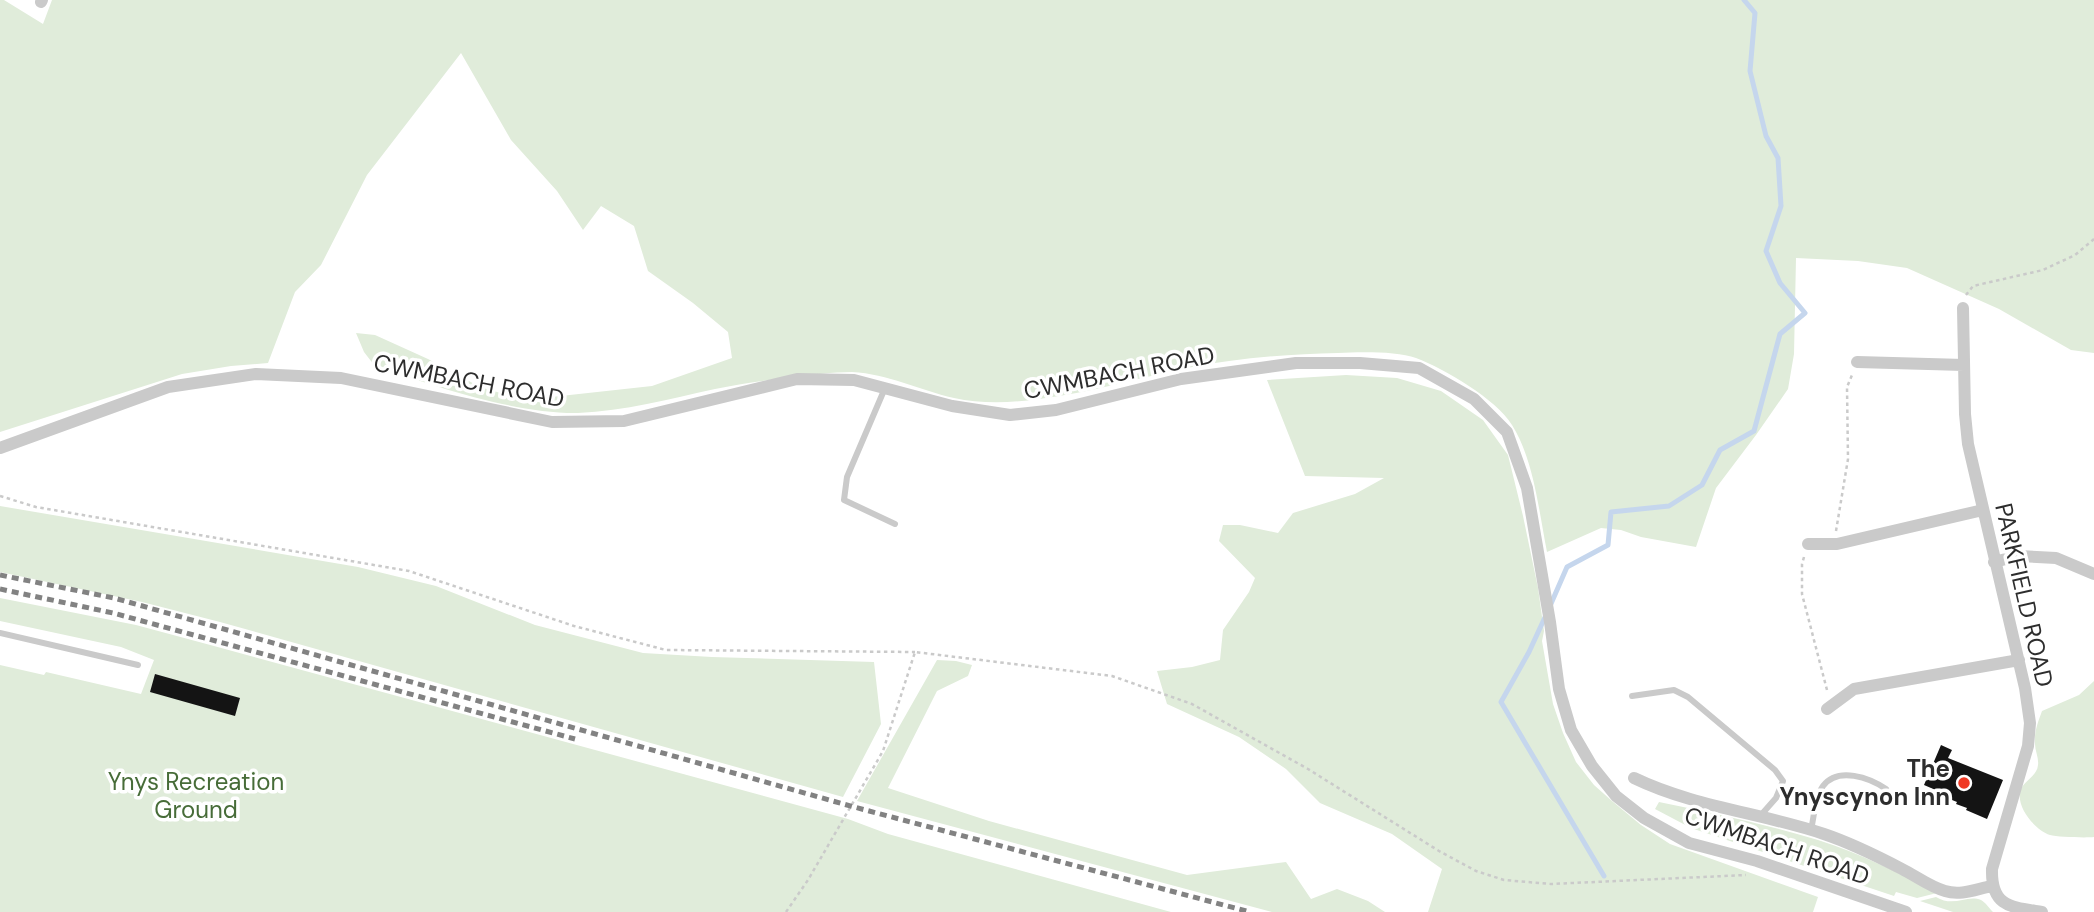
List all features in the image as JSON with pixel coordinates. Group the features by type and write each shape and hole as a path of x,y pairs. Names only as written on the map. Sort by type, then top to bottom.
{"street":[{"name":"PARKFIELD ROAD","path":"1963,309 1968,444 2029,705 2028,746 1992,869 1992,887"},
{"path":"1857,362 1964,365"},
{"name":"CWMBACH ROAD","path":"0,448 168,387 256,374 341,378 552,422 624,421 797,379 854,380 952,406 1010,415 1056,410 1181,379 1296,363 1360,363 1419,368 1474,400 1507,432 1527,488 1559,689 1572,730 1592,766 1616,796 1644,818 1689,843 1757,861 1906,912"},
{"path":"1808,544 1834,544 1983,510"},
{"path":"1994,562 2018,556 2056,558 2094,574"},
{"path":"1827,709 1854,689 2019,660"},
{"name":"CWMBACH ROAD","path":"1634,778 1652,787 1694,800 1811,830 1881,858 1942,891 1956,893 1992,887"},
{"path":"1992,887 2000,900 2009,907 2042,912"}],"lane":[{"path":"885,388 847,477 844,500 895,524"},
{"path":"0,633 138,665"},
{"path":"1632,696 1674,690 1688,697 1775,770 1783,780 1776,799 1760,817"},
{"path":"1811,830 1824,785 1835,778 1847,775 1872,780 1886,789"}],"path":[{"path":"1963,309 1965,296 1973,286 2043,270 2075,255 2094,239"},
{"path":"1834,544 1848,459 1847,387 1857,362"},
{"path":"0,496 36,507 409,571 574,626 666,650 915,652 1112,676 1192,704 1308,769 1438,851 1476,872 1504,880 1551,884 1753,874 1757,861"},
{"path":"1808,544 1802,564 1802,594 1829,694"},
{"path":"786,912 808,880 883,751 915,652"}],"green space":[{"path":"0,0 43,24 52,0 2094,0 2094,353 2071,350 1999,309 1907,268 1858,261 1796,258 1794,354 1788,389 1716,488 1696,547 1601,528 1547,552 1531,470 1512,425 1494,405 1455,377 1416,358 1399,354 1367,352 1243,359 1187,368 1076,393 1018,401 964,400 878,376 852,372 753,382 613,410 578,413 528,409 448,390 374,365 364,352 356,333 375,335 480,387 524,400 652,386 732,358 728,332 648,271 634,226 601,206 583,230 557,191 511,140 461,53 367,175 321,265 295,292 268,363 182,374 0,432"},
{"path":"1346,375 1397,378 1441,391 1483,420 1508,455 1538,588 1544,631 1542,641 1553,704 1576,762 1594,785 1641,825 1670,844 1818,897 1813,912 1428,912 1442,869 1392,834 1320,803 1286,769 1239,737 1167,704 1157,671 1220,660 1223,630 1249,592 1255,578 1219,541 1223,525 1240,525 1278,533 1293,513 1355,494 1384,478 1305,476 1267,380"},
{"path":"0,506 358,567 436,586 535,625 643,653 874,662 881,724 843,797 220,622 142,602 0,572"},
{"name":"Ynys Recreation Ground","path":"0,598 136,625 848,819 888,834 1171,912 0,912 0,665 44,675 46,672 141,694 154,660 121,647 0,621"},
{"path":"937,660 972,665 968,676 937,691 888,788 989,821 1187,875 1286,862 1311,899 1337,889 1368,901 1385,912 1272,912 857,801"},
{"path":"2094,681 2094,837 2050,835 2028,818 2020,798 2024,784 2037,769 2035,740 2038,723 2042,711 2079,695"},
{"path":"1659,802 1759,824 1834,845 1937,893 1917,898 1896,892 1894,896 1691,828 1655,809"},
{"path":"1936,897 1949,901 1976,899 1993,912 1953,912 1920,901"}],"building":[{"path":"155,674 240,698 235,716 150,692"},
{"name":"The Ynyscynon Inn","path":"1941,745 1952,750 1948,758 2003,780 1987,819 1924,785"}],"waterway":[{"path":"1550,606 1567,567 1608,545 1611,512 1669,506 1702,485 1720,450 1754,431 1780,334 1805,313 1780,283 1766,251 1781,206 1778,158 1766,136 1750,71 1755,13 1744,0"},
{"path":"1546,615 1501,702 1604,876"}],"railway":[{"path":"0,575 114,598 854,807 1250,912"},
{"path":"0,589 113,613 575,739"}],"place":[{"name":"The Ynyscynon Inn","path":"1964,783"}]}
